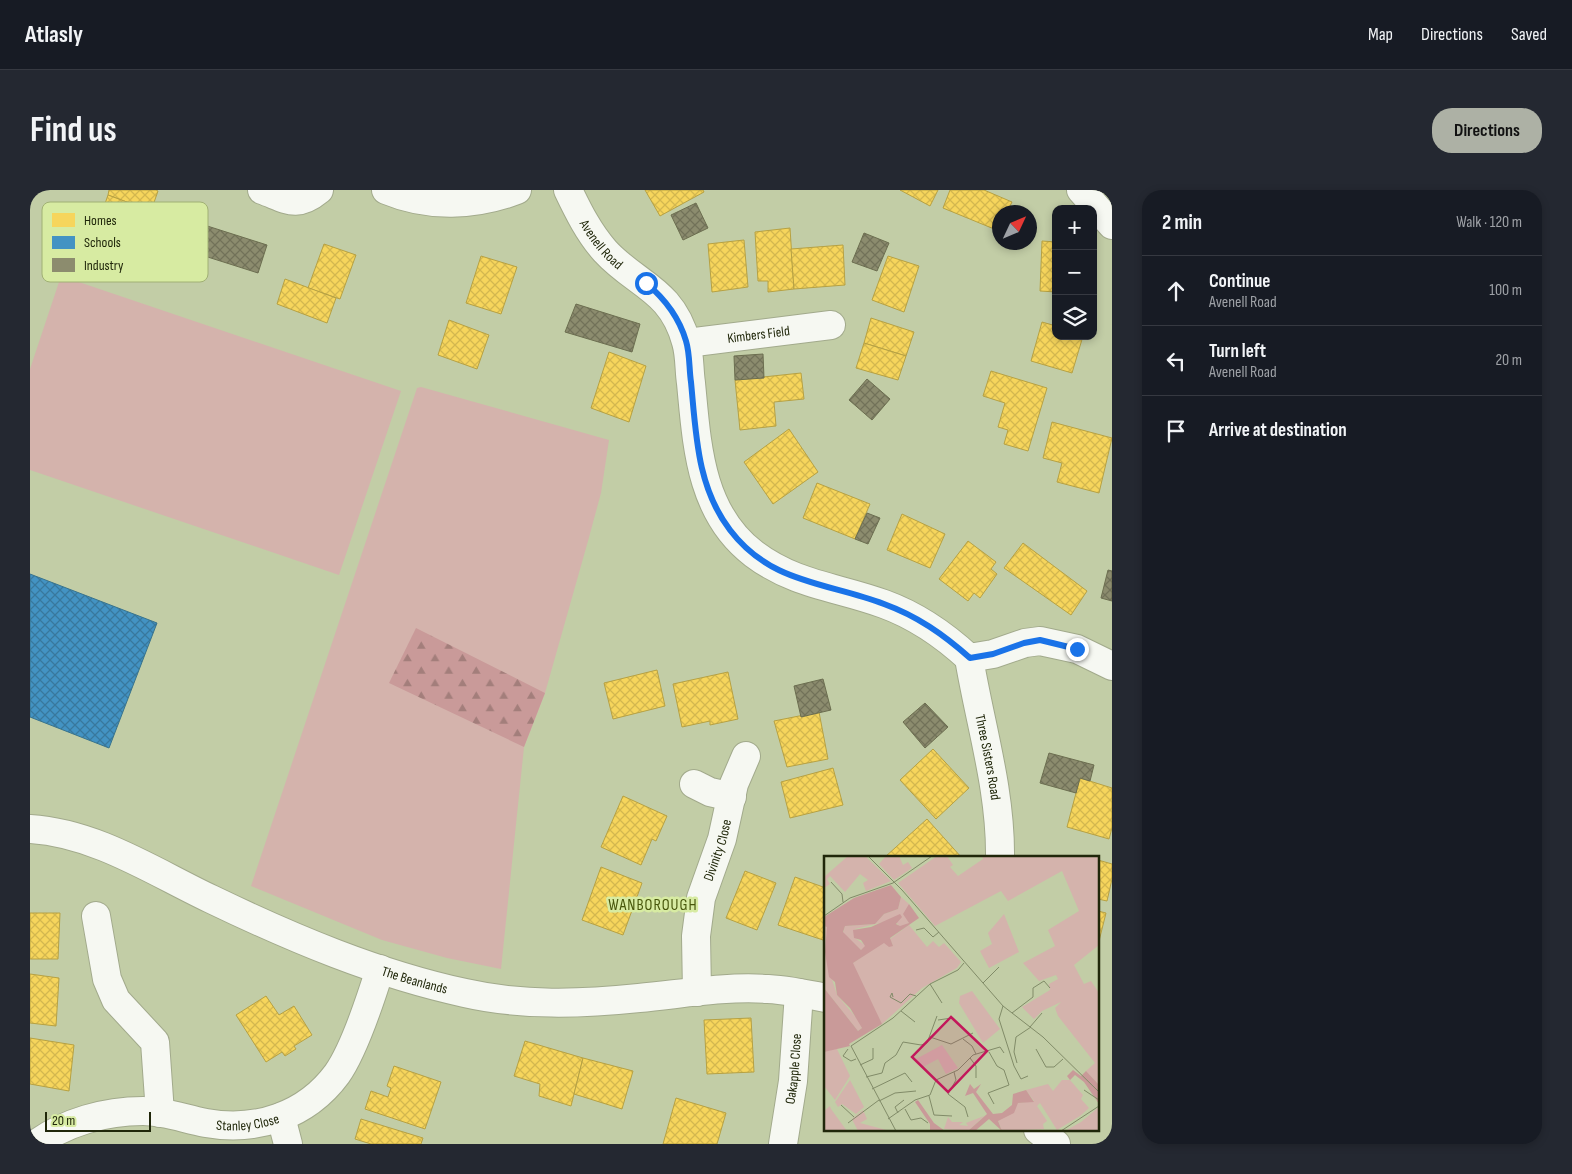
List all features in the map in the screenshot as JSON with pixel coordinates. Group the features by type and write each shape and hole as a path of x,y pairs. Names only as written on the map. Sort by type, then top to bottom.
{"street":[{"path":"262,190 298,202 310,198 319,190"},
{"path":"386,190 414,199 452,204 480,201 517,190"},
{"name":"Avenell Road","path":"568,190 596,240 615,261 659,294 680,325 686,343 697,438 706,489 718,512 742,544 773,567 794,578 882,603 919,618 970,658"},
{"path":"1081,190 1112,225"},
{"name":"Kimbers Field","path":"686,343 831,326"},
{"path":"970,658 993,654 1024,643 1040,640 1077,649 1112,666"},
{"name":"Three Sisters Road","path":"970,658 978,709 997,792 1000,856"},
{"name":"Divinity Close","path":"697,992 698,916 706,882 722,839 737,775 746,756"},
{"path":"694,784 710,792 732,797"},
{"name":"The Beanlands","path":"30,829 47,830 81,838 114,851 212,900 313,944 418,982 467,994 513,1001 559,1003 598,1002 727,988 769,988 824,998"},
{"path":"96,916 107,979 116,1000 155,1042 160,1112"},
{"name":"Stanley Close","path":"36,1144 62,1128 95,1117 144,1111 160,1112 230,1126 264,1124 281,1117 305,1104 338,1073 358,1028 380,969"},
{"name":"Oakapple Close","path":"783,1144 793,1081 799,993"},
{"path":"281,1117 288,1144"},
{"path":"1041,1132 1056,1144"}],"shaded area":[{"path":"59,282 79,282 401,391 339,575 30,470 30,369"},
{"path":"421,387 609,440 601,493 588,541 545,693 524,747 501,969 447,958 382,940 251,886 417,388"}],"green space":[{"path":"416,628 545,693 524,747 389,683"}],"building: Homes":[{"path":"109,190 158,191 154,202 127,202 108,195"},
{"path":"645,190 703,190 704,192 660,216"},
{"path":"900,190 938,190 930,206"},
{"path":"950,190 984,190 1012,202 1010,205 992,205 992,228 943,208"},
{"path":"108,195 127,202 106,202"},
{"path":"790,228 794,289 768,292 768,281 758,281 755,232"},
{"path":"744,240 748,287 712,292 708,244"},
{"path":"1042,241 1052,242 1052,292 1040,291"},
{"path":"324,244 356,255 340,299 308,288"},
{"path":"843,245 845,285 794,289 791,249"},
{"path":"481,256 517,267 501,314 466,303"},
{"path":"888,256 919,266 904,312 872,300"},
{"path":"285,279 336,298 327,323 277,304"},
{"path":"871,318 914,332 906,356 864,343"},
{"path":"449,320 489,335 477,369 438,355"},
{"path":"1042,322 1052,325 1052,340 1082,340 1072,373 1031,361"},
{"path":"864,343 906,356 898,380 856,368"},
{"path":"609,352 646,366 629,422 591,408"},
{"path":"991,371 1047,388 1028,451 1004,444 1008,430 998,427 1005,403 983,396"},
{"path":"801,373 804,399 774,402 776,426 740,430 735,380"},
{"path":"1052,422 1112,438 1099,493 1057,482 1062,463 1043,458"},
{"path":"789,429 818,472 773,504 744,462"},
{"path":"817,483 870,504 855,539 803,518"},
{"path":"902,514 945,534 930,568 887,550"},
{"path":"968,541 996,562 991,569 997,574 980,598 974,593 968,601 939,579"},
{"path":"1023,543 1087,591 1071,615 1004,568"},
{"path":"657,670 665,706 613,719 604,683"},
{"path":"728,672 738,719 710,725 710,721 682,727 673,684"},
{"path":"819,712 828,759 787,767 774,721"},
{"path":"933,749 969,788 936,819 900,780"},
{"path":"833,768 843,805 790,818 781,782"},
{"path":"1080,778 1112,788 1112,828 1109,839 1067,827"},
{"path":"623,796 667,816 656,841 652,839 641,865 601,847"},
{"path":"927,819 960,856 886,856"},
{"path":"1100,861 1112,864 1112,879 1107,901 1100,899"},
{"path":"601,867 642,883 623,935 582,920"},
{"path":"745,871 776,883 757,930 726,918"},
{"path":"795,877 824,887 824,940 778,925"},
{"path":"1100,912 1106,913 1100,937"},
{"path":"30,913 60,913 58,959 30,959"},
{"path":"30,974 59,978 56,1026 30,1023"},
{"path":"266,996 279,1015 294,1006 312,1035 294,1046 296,1049 285,1056 282,1052 266,1062 236,1015"},
{"path":"751,1018 754,1072 707,1074 704,1020"},
{"path":"30,1038 74,1045 69,1091 30,1084"},
{"path":"525,1041 583,1058 571,1106 539,1096 540,1084 514,1076"},
{"path":"583,1058 633,1071 622,1109 574,1094"},
{"path":"394,1066 441,1082 425,1129 365,1109 371,1091 388,1097 391,1088 387,1086"},
{"path":"676,1098 726,1113 717,1144 663,1144"},
{"path":"361,1119 423,1138 421,1144 371,1144 355,1139"}],"building: Schools":[{"path":"30,574 157,623 109,748 30,717"}],"building: Industry":[{"path":"696,203 708,228 683,240 671,215"},
{"path":"208,226 267,245 258,273 208,257"},
{"path":"864,233 889,243 877,271 852,262"},
{"path":"576,304 640,324 632,352 565,332"},
{"path":"763,354 764,378 735,380 734,356"},
{"path":"867,379 890,399 872,420 849,400"},
{"path":"867,513 880,518 868,544 855,539"},
{"path":"1108,570 1112,571 1112,601 1101,598"},
{"path":"823,679 831,710 801,717 794,686"},
{"path":"925,703 948,727 925,748 903,722"},
{"path":"1049,753 1094,765 1090,781 1080,778 1076,793 1040,783"}],"district":[{"name":"WANBOROUGH","path":"653,905"}],"route":[{"path":"646,283 668,305 680,325 686,343 700,464 706,489 718,512 742,544 773,567 794,578 882,603 919,618 942,634 970,658 993,654 1024,643 1040,640 1059,643 1077,649"}]}
